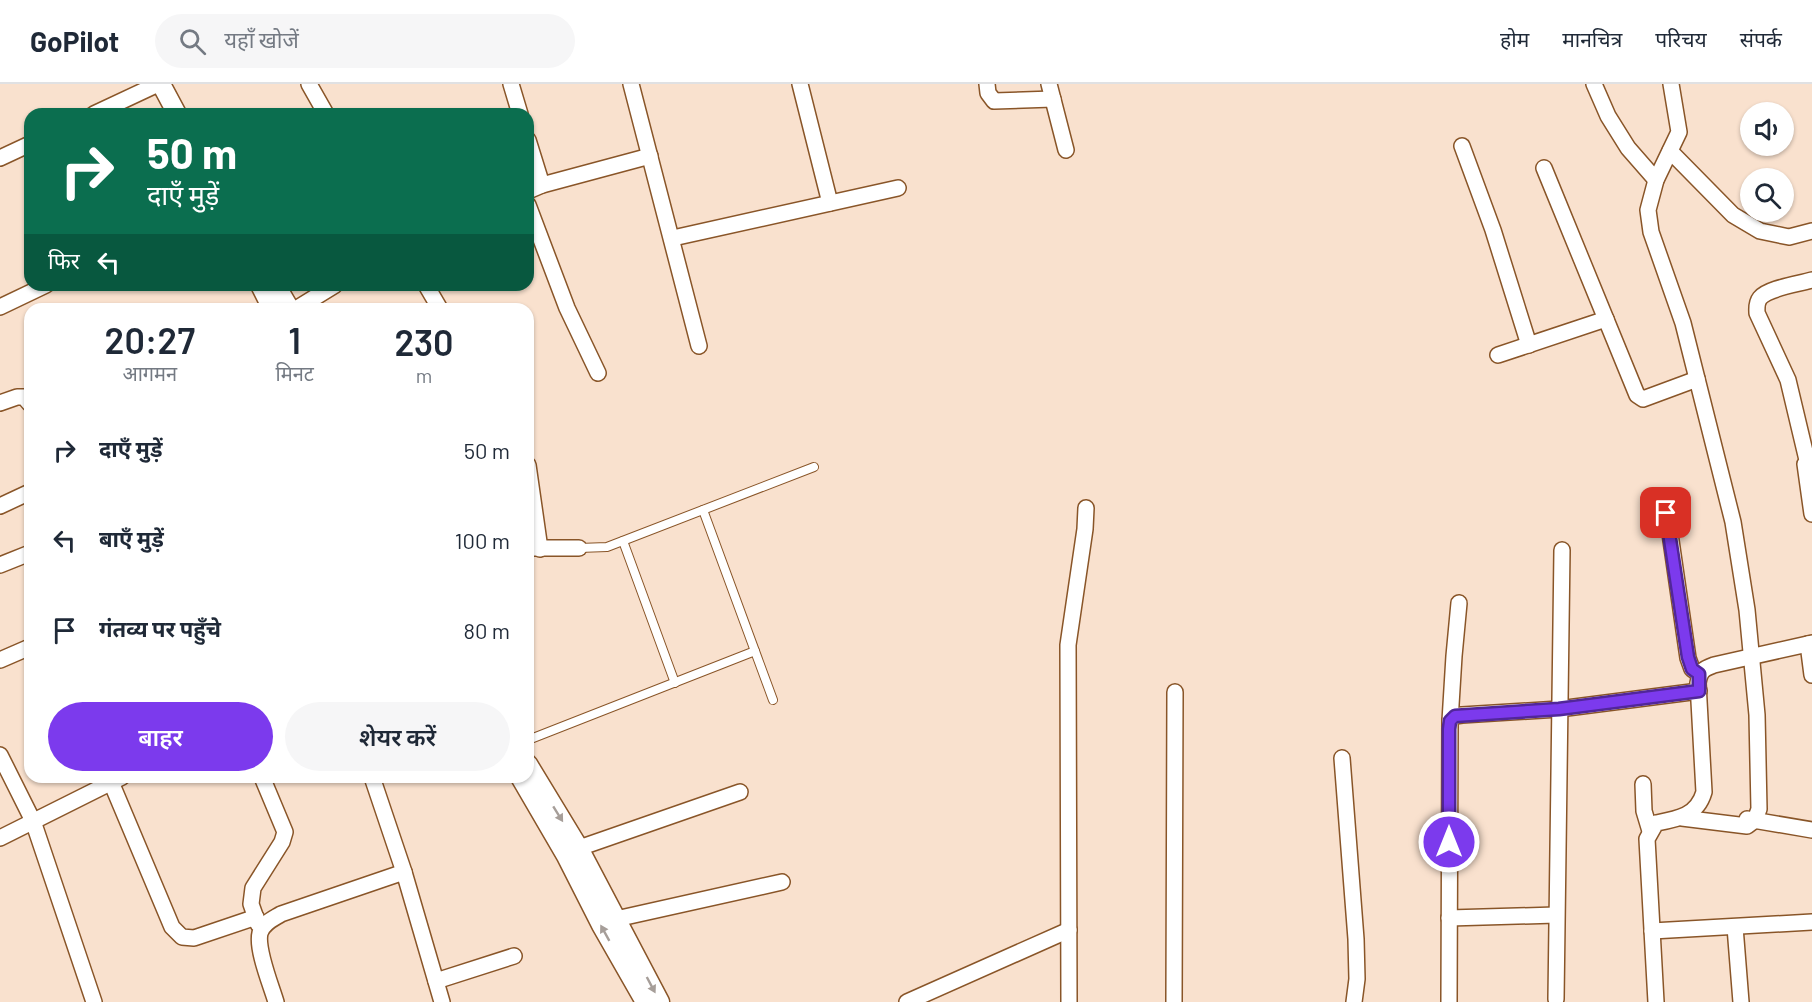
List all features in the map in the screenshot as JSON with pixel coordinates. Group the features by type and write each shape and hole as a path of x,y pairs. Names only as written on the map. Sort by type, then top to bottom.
{"street":[{"path":"107,108 159,84 173,108"},
{"path":"309,84 323,108"},
{"path":"510,84 518,108"},
{"path":"631,84 673,238 699,346"},
{"path":"800,84 830,203"},
{"path":"987,84 988,93 994,101 1051,92 1066,150"},
{"path":"1594,84 1608,116 1628,148 1656,180"},
{"path":"1656,1002 1647,840 1650,831 1656,824 1682,818 1747,826 1759,809 1757,715 1747,610 1733,522 1683,323 1651,232 1648,210 1656,180 1679,132 1679,121 1671,84"},
{"path":"1462,146 1493,230 1529,345"},
{"path":"0,158 24,147"},
{"path":"1670,151 1733,216 1760,231 1789,237 1812,231"},
{"path":"535,188 650,156"},
{"path":"1544,168 1637,395 1643,399 1697,379"},
{"path":"673,238 898,188"},
{"path":"534,221 567,308 598,373"},
{"path":"1812,280 1770,291 1760,298 1757,305 1757,313 1788,380 1810,459 1805,464 1805,473 1812,514"},
{"path":"0,307 33,291"},
{"path":"306,303 326,291"},
{"path":"1498,355 1606,318"},
{"path":"0,404 17,397 24,397"},
{"path":"0,506 24,495"},
{"path":"1069,1002 1068,645 1086,508"},
{"path":"1666,513 1688,657 1692,669 1699,674"},
{"path":"534,549 579,548"},
{"path":"1556,999 1562,550"},
{"path":"0,566 24,556"},
{"path":"1449,1002 1450,721 1459,603"},
{"path":"1682,818 1697,806 1704,792 1699,691 1699,674 1703,669 1751,655 1810,643 1812,675"},
{"path":"0,660 24,650"},
{"path":"1450,721 1455,716 1462,715 1559,709 1699,691"},
{"path":"1174,1002 1175,692"},
{"path":"0,755 33,821 94,1002"},
{"path":"1342,758 1356,939 1357,980 1354,1002"},
{"path":"534,774 579,848 660,1002"},
{"path":"0,838 111,783"},
{"path":"118,783 172,927 183,937 194,938 269,921 281,914 404,873"},
{"path":"265,783 285,832 282,842 253,888 251,904 258,924 260,944 276,1002"},
{"path":"374,783 404,873 442,1002"},
{"path":"523,783 645,1002"},
{"path":"1643,784 1644,811 1650,831"},
{"path":"579,848 740,792"},
{"path":"1751,820 1812,830"},
{"path":"615,919 782,882"},
{"path":"1449,918 1556,915"},
{"path":"1652,932 1812,922"},
{"path":"1735,927 1741,1002"},
{"path":"907,1002 1069,930"},
{"path":"436,981 514,956"}],"lane":[{"path":"579,548 607,547 814,467"},
{"path":"703,510 773,700"},
{"path":"623,541 675,682"},
{"path":"534,738 755,651"}],"route":[{"path":"1449,842 1449,729 1450,721 1455,716 1559,709 1699,691 1699,674 1692,669 1688,657 1666,513"}]}
